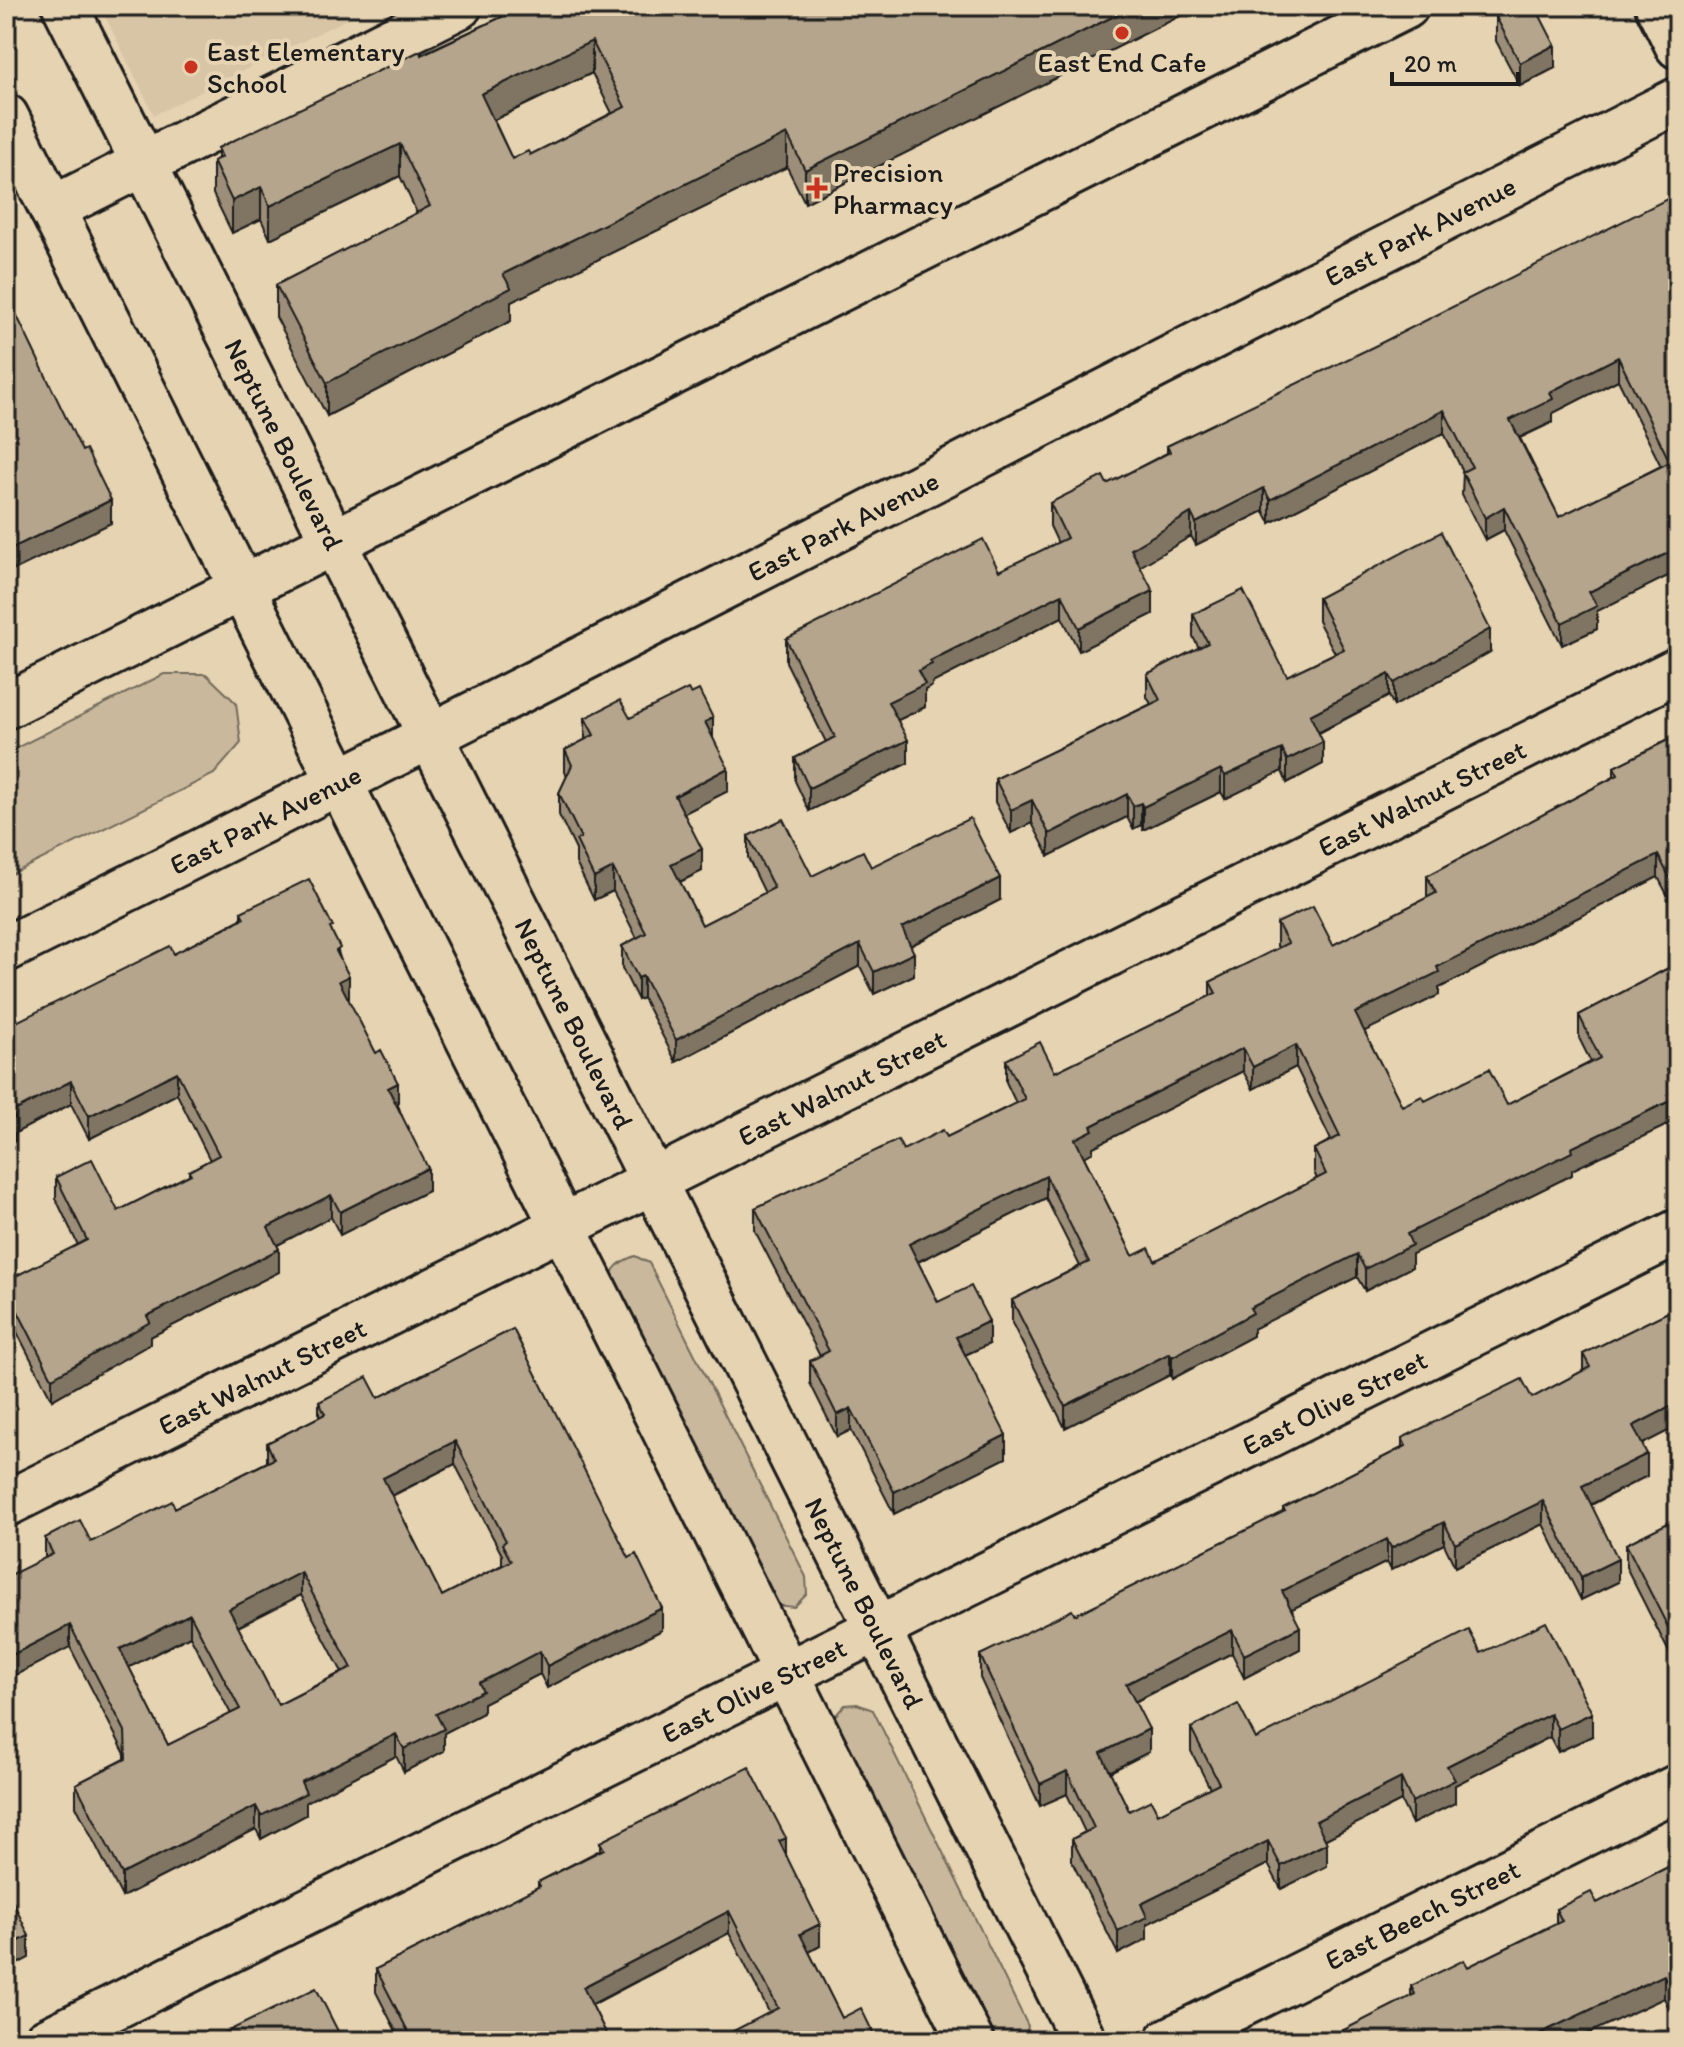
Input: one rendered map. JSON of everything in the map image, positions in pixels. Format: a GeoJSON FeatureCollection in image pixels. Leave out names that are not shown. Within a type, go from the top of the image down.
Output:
{"type":"FeatureCollection","features":[{"type":"Feature","properties":{"kind":"main road","name":"Neptune Boulevard"},"geometry":{"type":"LineString","coordinates":[[65,6],[1084,2041]]}},
{"type":"Feature","properties":{"kind":"main road"},"geometry":{"type":"LineString","coordinates":[[52,209],[144,163],[389,21],[459,6]]}},
{"type":"Feature","properties":{"kind":"main road"},"geometry":{"type":"LineString","coordinates":[[6,706],[1406,6]]}},
{"type":"Feature","properties":{"kind":"main road"},"geometry":{"type":"LineString","coordinates":[[1658,6],[1678,46]]}},
{"type":"Feature","properties":{"kind":"main road","name":"East Park Avenue"},"geometry":{"type":"LineString","coordinates":[[6,949],[340,783],[1084,400],[1678,100]]}},
{"type":"Feature","properties":{"kind":"main road"},"geometry":{"type":"LineString","coordinates":[[7,123],[971,2041]]}},
{"type":"Feature","properties":{"kind":"main road","name":"East Walnut Street"},"geometry":{"type":"LineString","coordinates":[[6,1504],[1678,670]]}},
{"type":"Feature","properties":{"kind":"main road","name":"East Olive Street"},"geometry":{"type":"LineString","coordinates":[[46,2041],[1678,1232]]}},
{"type":"Feature","properties":{"kind":"main road","name":"East Beech Street"},"geometry":{"type":"LineString","coordinates":[[1168,2041],[1678,1787]]}},
{"type":"Feature","properties":{"kind":"shaded area","name":"East Elementary School"},"geometry":{"type":"Polygon","coordinates":[[[100,6],[343,6],[349,18],[154,115],[100,6]]]}},
{"type":"Feature","properties":{"kind":"shaded area"},"geometry":{"type":"Polygon","coordinates":[[[164,674],[206,674],[236,703],[241,743],[214,774],[6,877],[6,753],[164,674]]]}},
{"type":"Feature","properties":{"kind":"shaded area"},"geometry":{"type":"Polygon","coordinates":[[[635,1256],[649,1263],[806,1577],[807,1594],[794,1607],[766,1604],[607,1286],[616,1267],[635,1256]]]}},
{"type":"Feature","properties":{"kind":"shaded area"},"geometry":{"type":"Polygon","coordinates":[[[857,1704],[873,1710],[1028,2026],[1024,2041],[985,2041],[832,1733],[834,1717],[845,1705],[857,1704]]]}},
{"type":"Feature","properties":{"kind":"building"},"geometry":{"type":"Polygon","coordinates":[[[525,6],[1134,6],[805,170],[787,134],[503,274],[511,288],[327,383],[276,285],[430,206],[400,144],[270,206],[261,187],[232,201],[213,161],[222,157],[218,148],[420,51],[421,55],[525,6]],[[592,41],[481,94],[512,159],[528,151],[530,155],[625,107],[592,41]]]}},
{"type":"Feature","properties":{"kind":"building"},"geometry":{"type":"Polygon","coordinates":[[[1518,6],[1535,6],[1555,45],[1520,63],[1496,17],[1518,6]]]}},
{"type":"Feature","properties":{"kind":"building"},"geometry":{"type":"Polygon","coordinates":[[[1673,196],[1678,206],[1678,548],[1589,592],[1597,606],[1562,623],[1504,507],[1485,518],[1462,472],[1472,467],[1444,410],[1270,500],[1264,488],[1196,523],[1191,513],[1131,549],[1153,591],[1079,628],[1062,594],[930,661],[932,664],[918,671],[925,684],[888,702],[908,740],[809,788],[795,758],[835,737],[786,639],[983,539],[999,571],[1067,538],[1050,503],[1103,476],[1107,484],[1170,452],[1167,446],[1379,344],[1673,196]],[[1618,357],[1550,392],[1553,399],[1510,420],[1559,517],[1670,462],[1618,357]]]}},
{"type":"Feature","properties":{"kind":"building"},"geometry":{"type":"Polygon","coordinates":[[[6,293],[82,451],[86,449],[111,500],[6,551],[6,293]]]}},
{"type":"Feature","properties":{"kind":"building"},"geometry":{"type":"Polygon","coordinates":[[[1441,532],[1490,629],[1394,683],[1389,674],[1310,715],[1323,742],[1287,760],[1282,749],[1225,776],[1221,769],[1143,807],[1141,803],[1133,806],[1127,794],[1049,834],[1032,800],[1011,810],[995,779],[1160,700],[1147,674],[1208,643],[1193,614],[1243,590],[1287,676],[1344,649],[1318,598],[1441,532]]]}},
{"type":"Feature","properties":{"kind":"building"},"geometry":{"type":"Polygon","coordinates":[[[688,689],[691,694],[699,690],[713,718],[705,722],[728,768],[675,796],[702,849],[671,864],[702,925],[774,888],[748,836],[783,819],[812,876],[863,851],[871,867],[970,818],[1000,878],[902,928],[914,953],[874,972],[860,944],[676,1040],[643,976],[638,978],[622,946],[646,933],[613,868],[594,878],[576,840],[581,838],[559,793],[572,765],[565,750],[594,735],[585,718],[620,700],[630,718],[688,689]]]}},
{"type":"Feature","properties":{"kind":"building"},"geometry":{"type":"Polygon","coordinates":[[[1678,735],[1678,876],[1671,880],[1658,855],[1437,967],[1439,972],[1355,1013],[1402,1106],[1422,1096],[1425,1101],[1489,1069],[1507,1105],[1600,1058],[1579,1015],[1678,963],[1678,1064],[1667,1070],[1678,1097],[1571,1148],[1572,1152],[1407,1234],[1412,1245],[1365,1269],[1357,1254],[1250,1308],[1253,1313],[1172,1357],[1170,1353],[1065,1406],[1012,1300],[1089,1262],[1046,1176],[909,1244],[938,1302],[971,1286],[989,1321],[956,1337],[1006,1435],[894,1492],[851,1408],[837,1415],[810,1361],[829,1351],[755,1208],[898,1140],[903,1150],[943,1130],[947,1137],[1025,1099],[1006,1060],[1040,1042],[1055,1072],[1216,993],[1210,982],[1288,943],[1277,923],[1313,906],[1333,945],[1436,893],[1427,876],[1618,775],[1614,767],[1678,735]],[[1296,1045],[1253,1067],[1243,1048],[1091,1126],[1093,1130],[1075,1139],[1133,1256],[1149,1248],[1155,1261],[1326,1174],[1314,1149],[1340,1136],[1296,1045]]]}},
{"type":"Feature","properties":{"kind":"building"},"geometry":{"type":"Polygon","coordinates":[[[309,879],[333,927],[330,928],[340,948],[336,951],[349,976],[339,981],[376,1053],[381,1050],[398,1083],[388,1088],[428,1168],[340,1212],[331,1195],[268,1227],[279,1249],[147,1316],[150,1322],[52,1378],[6,1288],[6,1281],[87,1240],[56,1177],[92,1159],[118,1211],[191,1174],[189,1171],[219,1155],[177,1072],[89,1116],[71,1081],[12,1112],[15,1118],[6,1123],[6,1027],[170,946],[174,954],[244,918],[241,912],[309,879]]]}},
{"type":"Feature","properties":{"kind":"building"},"geometry":{"type":"Polygon","coordinates":[[[1678,1307],[1678,1403],[1633,1426],[1647,1454],[1582,1486],[1618,1559],[1581,1577],[1543,1501],[1455,1544],[1444,1522],[1391,1548],[1387,1539],[1282,1591],[1300,1627],[1244,1655],[1232,1630],[1126,1684],[1149,1729],[1101,1753],[1129,1811],[1151,1800],[1158,1814],[1219,1783],[1191,1728],[1238,1704],[1256,1739],[1469,1630],[1481,1653],[1546,1622],[1592,1713],[1558,1729],[1550,1714],[1447,1766],[1455,1780],[1412,1802],[1401,1778],[1316,1821],[1327,1843],[1281,1866],[1268,1841],[1141,1904],[1147,1917],[1118,1931],[1072,1839],[1094,1828],[1067,1771],[1040,1784],[980,1655],[1072,1610],[1075,1615],[1285,1511],[1283,1508],[1406,1446],[1402,1438],[1522,1379],[1532,1398],[1590,1367],[1583,1354],[1678,1307]]]}},
{"type":"Feature","properties":{"kind":"building"},"geometry":{"type":"Polygon","coordinates":[[[513,1329],[629,1558],[636,1554],[662,1608],[547,1666],[540,1651],[479,1683],[483,1691],[436,1714],[444,1729],[404,1749],[396,1734],[301,1782],[306,1793],[261,1816],[256,1806],[122,1874],[76,1784],[126,1759],[125,1731],[70,1625],[6,1658],[6,1577],[53,1554],[45,1538],[80,1520],[91,1542],[172,1501],[175,1508],[274,1459],[267,1443],[325,1414],[319,1402],[367,1377],[378,1398],[513,1329]],[[455,1441],[383,1478],[442,1596],[511,1561],[502,1544],[506,1541],[455,1441]],[[301,1572],[229,1609],[278,1705],[352,1668],[301,1572]],[[190,1614],[120,1649],[168,1745],[240,1709],[190,1614]]]}},
{"type":"Feature","properties":{"kind":"building"},"geometry":{"type":"Polygon","coordinates":[[[1678,1518],[1678,1647],[1626,1544],[1678,1518]]]}},
{"type":"Feature","properties":{"kind":"building"},"geometry":{"type":"Polygon","coordinates":[[[6,1683],[16,1702],[6,1707],[6,1683]]]}},
{"type":"Feature","properties":{"kind":"building"},"geometry":{"type":"Polygon","coordinates":[[[749,1767],[786,1838],[779,1841],[820,1924],[800,1934],[842,2018],[861,2008],[877,2041],[714,2041],[778,2008],[729,1911],[583,1987],[610,2041],[462,2041],[457,2032],[439,2041],[413,2041],[376,1969],[540,1886],[538,1882],[604,1849],[600,1842],[749,1767]]]}},
{"type":"Feature","properties":{"kind":"building"},"geometry":{"type":"Polygon","coordinates":[[[1678,1862],[1678,1995],[1675,1997],[1664,1975],[1524,2041],[1322,2041],[1415,1994],[1411,1986],[1464,1960],[1468,1967],[1562,1921],[1556,1909],[1591,1892],[1597,1903],[1678,1862]]]}},
{"type":"Feature","properties":{"kind":"building"},"geometry":{"type":"Polygon","coordinates":[[[6,1887],[29,1936],[6,1947],[6,1887]]]}},
{"type":"Feature","properties":{"kind":"building"},"geometry":{"type":"Polygon","coordinates":[[[316,1988],[343,2041],[208,2041],[316,1988]]]}},
{"type":"Feature","properties":{"kind":"place","name":"East End Cafe"},"geometry":{"type":"Point","coordinates":[1122,33]}},
{"type":"Feature","properties":{"kind":"place","name":"East Elementary School"},"geometry":{"type":"Point","coordinates":[191,67]}},
{"type":"Feature","properties":{"kind":"place","name":"Precision Pharmacy"},"geometry":{"type":"Point","coordinates":[817,188]}}]}
